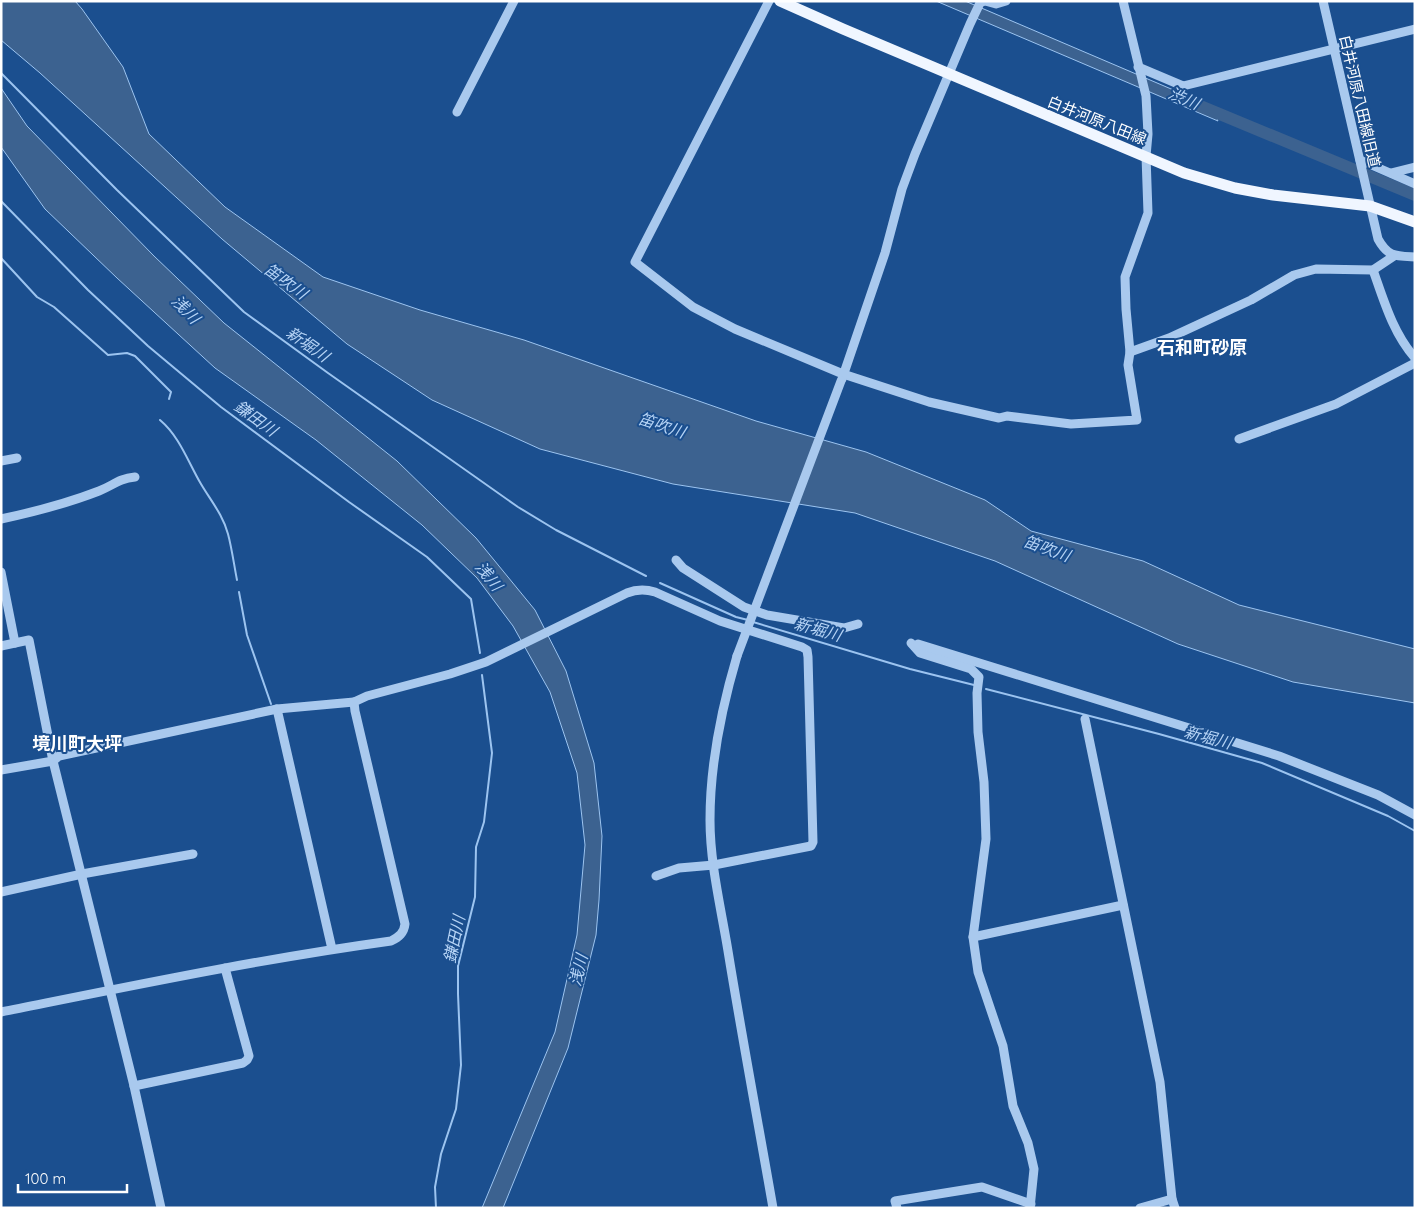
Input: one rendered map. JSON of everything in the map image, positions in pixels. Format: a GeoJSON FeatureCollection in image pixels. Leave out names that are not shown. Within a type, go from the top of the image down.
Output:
{"type":"FeatureCollection","features":[{"type":"Feature","properties":{"kind":"main road","name":"白井河原八田線"},"geometry":{"type":"LineString","coordinates":[[780,1],[1184,173],[1235,188],[1273,195],[1370,206],[1415,222]]}},
{"type":"Feature","properties":{"kind":"street"},"geometry":{"type":"LineString","coordinates":[[457,112],[514,1]]}},
{"type":"Feature","properties":{"kind":"street"},"geometry":{"type":"LineString","coordinates":[[769,1],[636,262],[701,312],[842,378],[930,402],[999,418],[1007,416],[1063,423],[1089,424],[1113,420],[1137,420],[1128,364],[1130,352],[1125,276],[1148,213],[1146,156],[1148,134],[1146,96],[1123,1]]}},
{"type":"Feature","properties":{"kind":"street"},"geometry":{"type":"LineString","coordinates":[[773,1208],[714,865],[710,795],[720,716],[737,656],[842,378],[884,253],[902,189],[915,154],[970,24],[983,2],[996,4],[1006,1]]}},
{"type":"Feature","properties":{"kind":"street","name":"白井河原八田線旧道"},"geometry":{"type":"LineString","coordinates":[[1323,1],[1378,239],[1385,251],[1394,256]]}},
{"type":"Feature","properties":{"kind":"street"},"geometry":{"type":"LineString","coordinates":[[1140,70],[1183,86],[1415,29]]}},
{"type":"Feature","properties":{"kind":"street"},"geometry":{"type":"LineString","coordinates":[[1361,162],[1415,184]]}},
{"type":"Feature","properties":{"kind":"street"},"geometry":{"type":"LineString","coordinates":[[1390,173],[1415,167]]}},
{"type":"Feature","properties":{"kind":"street"},"geometry":{"type":"LineString","coordinates":[[1130,352],[1169,338],[1256,297],[1294,275],[1316,270],[1372,270],[1394,256],[1415,257]]}},
{"type":"Feature","properties":{"kind":"street"},"geometry":{"type":"LineString","coordinates":[[1372,270],[1399,336],[1415,358]]}},
{"type":"Feature","properties":{"kind":"street"},"geometry":{"type":"LineString","coordinates":[[1239,439],[1336,404],[1415,363]]}},
{"type":"Feature","properties":{"kind":"street"},"geometry":{"type":"LineString","coordinates":[[1,461],[17,458]]}},
{"type":"Feature","properties":{"kind":"street"},"geometry":{"type":"LineString","coordinates":[[1,519],[64,503],[100,490],[123,478],[135,477]]}},
{"type":"Feature","properties":{"kind":"street"},"geometry":{"type":"LineString","coordinates":[[676,560],[683,568],[744,607],[767,615],[844,628],[858,624]]}},
{"type":"Feature","properties":{"kind":"street"},"geometry":{"type":"LineString","coordinates":[[1,572],[15,642]]}},
{"type":"Feature","properties":{"kind":"street"},"geometry":{"type":"LineString","coordinates":[[1,770],[53,761],[59,756],[276,709],[354,702],[367,696],[471,667],[521,646],[626,593],[646,589],[720,621],[807,650],[813,842],[811,846],[805,849],[714,865],[679,868],[656,876]]}},
{"type":"Feature","properties":{"kind":"street"},"geometry":{"type":"LineString","coordinates":[[1,646],[29,640],[53,761],[134,1086],[161,1208]]}},
{"type":"Feature","properties":{"kind":"street"},"geometry":{"type":"LineString","coordinates":[[896,1208],[895,1201],[982,1187],[1030,1206],[1034,1169],[1028,1143],[1013,1106],[1003,1046],[978,972],[973,937],[986,839],[984,782],[978,732],[977,693],[979,677],[971,669],[920,653],[914,644],[1279,756],[1378,794],[1415,815]]}},
{"type":"Feature","properties":{"kind":"street"},"geometry":{"type":"LineString","coordinates":[[1,1012],[225,968],[332,949],[391,941],[401,934],[405,924],[354,702]]}},
{"type":"Feature","properties":{"kind":"street"},"geometry":{"type":"LineString","coordinates":[[276,709],[332,949]]}},
{"type":"Feature","properties":{"kind":"street"},"geometry":{"type":"LineString","coordinates":[[1085,719],[1160,1082],[1173,1203],[1140,1208]]}},
{"type":"Feature","properties":{"kind":"street"},"geometry":{"type":"LineString","coordinates":[[1,892],[82,874],[193,854]]}},
{"type":"Feature","properties":{"kind":"street"},"geometry":{"type":"LineString","coordinates":[[973,937],[1123,905]]}},
{"type":"Feature","properties":{"kind":"street"},"geometry":{"type":"LineString","coordinates":[[134,1086],[243,1063],[247,1060],[249,1056],[225,968]]}},
{"type":"Feature","properties":{"kind":"water","name":"笛吹川"},"geometry":{"type":"Polygon","coordinates":[[[1,1],[75,1],[123,67],[149,134],[225,207],[323,277],[420,310],[524,340],[756,421],[866,452],[985,500],[1031,531],[1143,561],[1239,605],[1415,649],[1415,703],[1293,682],[1178,644],[995,561],[855,513],[673,484],[540,449],[432,400],[347,344],[222,239],[40,73],[1,40],[1,1]]]}},
{"type":"Feature","properties":{"kind":"water"},"geometry":{"type":"Polygon","coordinates":[[[936,1],[965,1],[1211,106],[1218,121],[936,1]]]}},
{"type":"Feature","properties":{"kind":"water","name":"浅川"},"geometry":{"type":"Polygon","coordinates":[[[1,88],[27,126],[154,256],[224,323],[397,461],[476,538],[535,610],[566,671],[594,763],[602,836],[596,935],[568,1048],[503,1208],[482,1208],[555,1032],[577,935],[585,845],[577,773],[550,692],[513,626],[477,578],[422,525],[316,440],[215,368],[45,209],[1,147],[1,88]]]}},
{"type":"Feature","properties":{"kind":"waterway","name":"新堀川"},"geometry":{"type":"LineString","coordinates":[[1,73],[117,190],[244,312],[518,507],[556,530],[646,576]]}},
{"type":"Feature","properties":{"kind":"waterway","name":"渋川"},"geometry":{"type":"LineString","coordinates":[[1198,105],[1415,195]]}},
{"type":"Feature","properties":{"kind":"waterway","name":"鎌田川"},"geometry":{"type":"LineString","coordinates":[[1,201],[88,290],[148,346],[221,407],[427,557],[471,599],[480,653]]}},
{"type":"Feature","properties":{"kind":"waterway"},"geometry":{"type":"LineString","coordinates":[[1,258],[37,297],[54,307],[108,355],[127,353],[135,356],[171,392],[169,399]]}},
{"type":"Feature","properties":{"kind":"waterway"},"geometry":{"type":"LineString","coordinates":[[160,420],[178,442],[226,527],[237,580]]}},
{"type":"Feature","properties":{"kind":"waterway","name":"新堀川"},"geometry":{"type":"LineString","coordinates":[[660,583],[736,617],[748,620]]}},
{"type":"Feature","properties":{"kind":"waterway"},"geometry":{"type":"LineString","coordinates":[[239,592],[247,635],[271,704]]}},
{"type":"Feature","properties":{"kind":"waterway","name":"新堀川"},"geometry":{"type":"LineString","coordinates":[[753,622],[910,669],[974,685]]}},
{"type":"Feature","properties":{"kind":"waterway","name":"鎌田川"},"geometry":{"type":"LineString","coordinates":[[436,1208],[435,1187],[441,1154],[456,1109],[461,1065],[458,966],[475,897],[476,847],[484,822],[492,753],[482,675]]}},
{"type":"Feature","properties":{"kind":"waterway","name":"新堀川"},"geometry":{"type":"LineString","coordinates":[[986,689],[1262,763],[1388,816],[1415,831]]}},
{"type":"Feature","properties":{"kind":"district","name":"石和町砂原"},"geometry":{"type":"Point","coordinates":[1202,347]}},
{"type":"Feature","properties":{"kind":"district","name":"境川町大坪"},"geometry":{"type":"Point","coordinates":[77,743]}}]}
